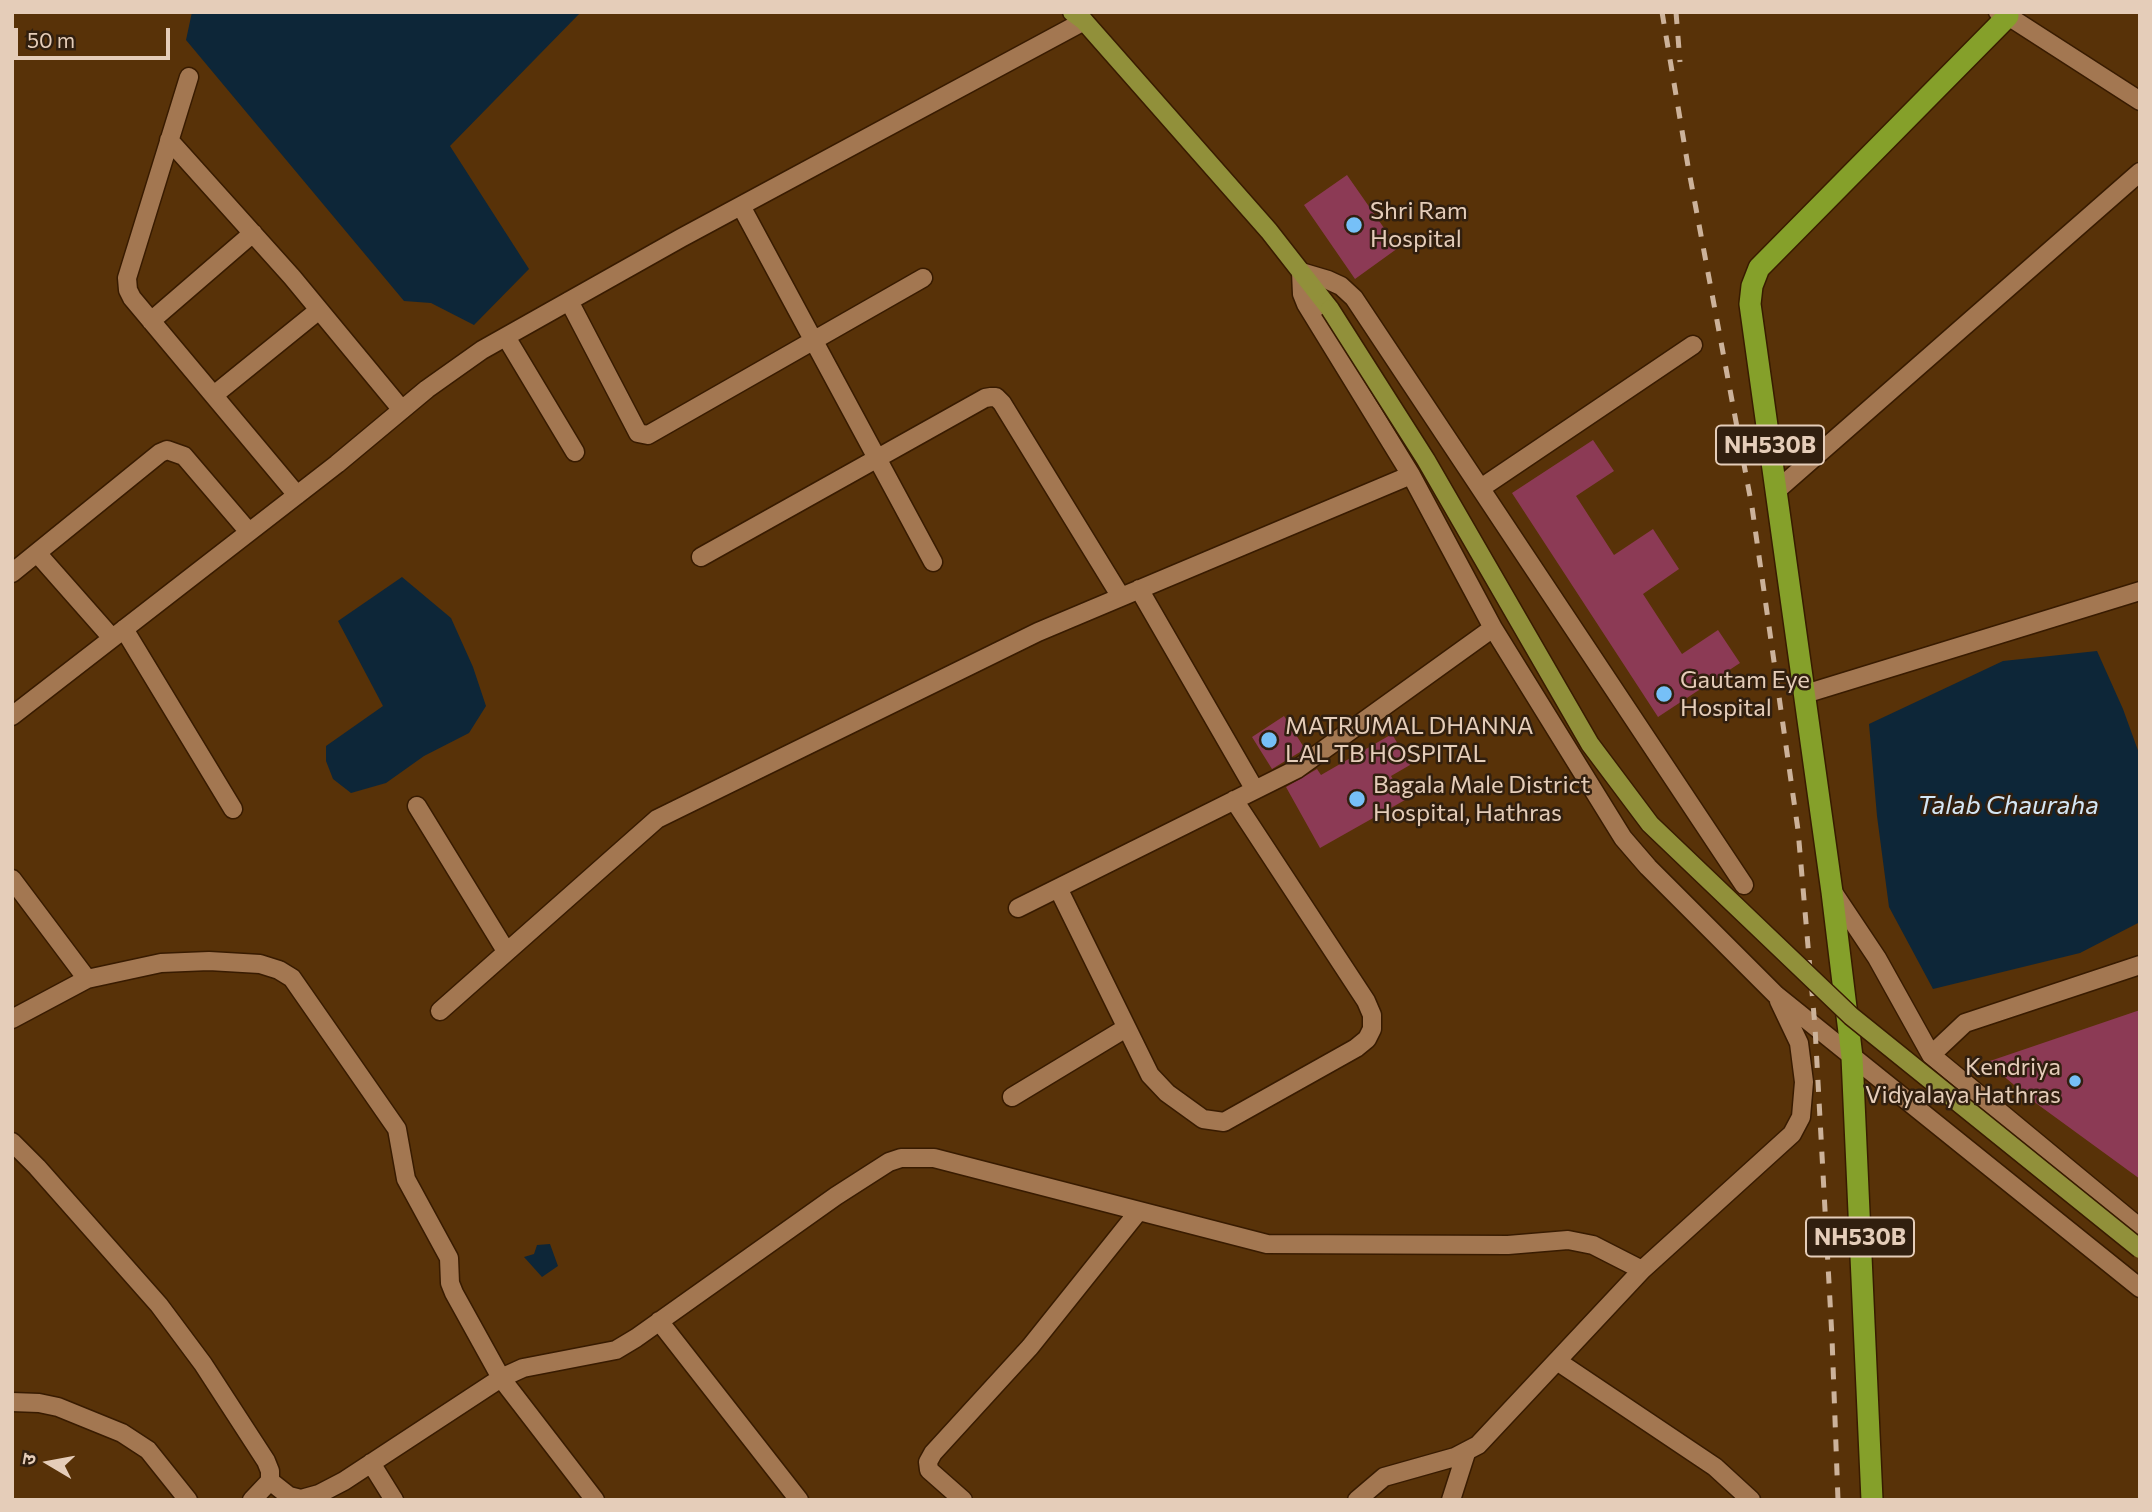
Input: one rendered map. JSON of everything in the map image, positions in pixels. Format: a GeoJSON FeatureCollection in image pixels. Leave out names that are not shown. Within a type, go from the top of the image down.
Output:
{"type":"FeatureCollection","features":[{"type":"Feature","properties":{"kind":"highway","name":"NH530B"},"geometry":{"type":"LineString","coordinates":[[1872,1500],[1852,1057],[1832,892],[1750,304],[1752,285],[1759,268],[2006,13]]}},
{"type":"Feature","properties":{"kind":"main road"},"geometry":{"type":"LineString","coordinates":[[1078,16],[1269,231],[1330,309],[1450,500],[1590,744],[1650,824],[1851,1016],[2140,1249]]}},
{"type":"Feature","properties":{"kind":"street"},"geometry":{"type":"LineString","coordinates":[[2006,13],[2140,101]]}},
{"type":"Feature","properties":{"kind":"street"},"geometry":{"type":"LineString","coordinates":[[12,716],[471,358],[1078,16]]}},
{"type":"Feature","properties":{"kind":"street"},"geometry":{"type":"LineString","coordinates":[[189,77],[127,278],[132,298],[297,495]]}},
{"type":"Feature","properties":{"kind":"street"},"geometry":{"type":"LineString","coordinates":[[169,140],[320,310],[401,410]]}},
{"type":"Feature","properties":{"kind":"street"},"geometry":{"type":"LineString","coordinates":[[1776,491],[2140,172]]}},
{"type":"Feature","properties":{"kind":"street"},"geometry":{"type":"LineString","coordinates":[[741,206],[933,562]]}},
{"type":"Feature","properties":{"kind":"street"},"geometry":{"type":"LineString","coordinates":[[151,321],[253,233]]}},
{"type":"Feature","properties":{"kind":"street"},"geometry":{"type":"LineString","coordinates":[[1744,884],[1354,298],[1341,286],[1301,272],[1306,303],[1411,475],[1493,628],[1623,838],[1648,867],[1776,995],[2140,1289]]}},
{"type":"Feature","properties":{"kind":"street"},"geometry":{"type":"LineString","coordinates":[[569,301],[638,433],[642,435],[655,433],[923,278]]}},
{"type":"Feature","properties":{"kind":"street"},"geometry":{"type":"LineString","coordinates":[[214,396],[320,310]]}},
{"type":"Feature","properties":{"kind":"street"},"geometry":{"type":"LineString","coordinates":[[506,337],[575,452]]}},
{"type":"Feature","properties":{"kind":"street"},"geometry":{"type":"LineString","coordinates":[[1481,488],[1693,345]]}},
{"type":"Feature","properties":{"kind":"street"},"geometry":{"type":"LineString","coordinates":[[701,557],[985,398],[996,397],[1002,402],[1121,597]]}},
{"type":"Feature","properties":{"kind":"street"},"geometry":{"type":"LineString","coordinates":[[12,573],[167,450],[184,456],[249,532]]}},
{"type":"Feature","properties":{"kind":"street"},"geometry":{"type":"LineString","coordinates":[[440,1011],[657,820],[1038,632],[1411,475]]}},
{"type":"Feature","properties":{"kind":"street"},"geometry":{"type":"LineString","coordinates":[[37,553],[118,633],[233,809]]}},
{"type":"Feature","properties":{"kind":"street"},"geometry":{"type":"LineString","coordinates":[[1139,589],[1255,790]]}},
{"type":"Feature","properties":{"kind":"street"},"geometry":{"type":"LineString","coordinates":[[1805,694],[2140,591]]}},
{"type":"Feature","properties":{"kind":"street"},"geometry":{"type":"LineString","coordinates":[[1018,908],[1297,769],[1493,628]]}},
{"type":"Feature","properties":{"kind":"street"},"geometry":{"type":"LineString","coordinates":[[1058,888],[1150,1075],[1203,1119],[1224,1122],[1356,1048],[1367,1039],[1372,1029],[1372,1015],[1366,1000],[1234,800]]}},
{"type":"Feature","properties":{"kind":"street"},"geometry":{"type":"LineString","coordinates":[[417,806],[506,951]]}},
{"type":"Feature","properties":{"kind":"street"},"geometry":{"type":"LineString","coordinates":[[12,879],[87,979]]}},
{"type":"Feature","properties":{"kind":"street"},"geometry":{"type":"LineString","coordinates":[[1832,892],[1877,958],[1931,1055],[2140,1228]]}},
{"type":"Feature","properties":{"kind":"street"},"geometry":{"type":"LineString","coordinates":[[12,1019],[87,979],[161,963],[209,961],[260,964],[279,970],[292,978],[397,1129],[406,1179],[449,1258],[450,1283],[454,1293],[500,1378],[587,1497]]}},
{"type":"Feature","properties":{"kind":"street"},"geometry":{"type":"LineString","coordinates":[[1931,1055],[1965,1023],[2140,965]]}},
{"type":"Feature","properties":{"kind":"street"},"geometry":{"type":"LineString","coordinates":[[1357,1500],[1384,1477],[1466,1453],[1478,1445],[1642,1270],[1792,1134],[1801,1116],[1804,1082],[1799,1043],[1776,995]]}},
{"type":"Feature","properties":{"kind":"street"},"geometry":{"type":"LineString","coordinates":[[1012,1097],[1126,1028]]}},
{"type":"Feature","properties":{"kind":"street"},"geometry":{"type":"LineString","coordinates":[[12,1142],[159,1305],[202,1364],[270,1471],[270,1481],[252,1500]]}},
{"type":"Feature","properties":{"kind":"street"},"geometry":{"type":"LineString","coordinates":[[270,1481],[282,1492],[301,1499],[319,1494],[500,1378],[523,1368],[616,1350],[836,1196],[888,1163],[901,1158],[934,1158],[1267,1244],[1508,1245],[1568,1240],[1593,1245],[1642,1270]]}},
{"type":"Feature","properties":{"kind":"street"},"geometry":{"type":"LineString","coordinates":[[963,1500],[929,1470],[928,1462],[1030,1347],[1138,1212]]}},
{"type":"Feature","properties":{"kind":"street"},"geometry":{"type":"LineString","coordinates":[[659,1321],[799,1500]]}},
{"type":"Feature","properties":{"kind":"street"},"geometry":{"type":"LineString","coordinates":[[1557,1361],[1715,1467],[1751,1500]]}},
{"type":"Feature","properties":{"kind":"street"},"geometry":{"type":"LineString","coordinates":[[12,1402],[58,1407],[122,1433],[148,1450],[188,1500]]}},
{"type":"Feature","properties":{"kind":"street"},"geometry":{"type":"LineString","coordinates":[[1451,1500],[1466,1453]]}},
{"type":"Feature","properties":{"kind":"street"},"geometry":{"type":"LineString","coordinates":[[371,1463],[394,1500]]}},
{"type":"Feature","properties":{"kind":"water"},"geometry":{"type":"Polygon","coordinates":[[[192,12],[581,12],[450,146],[529,269],[474,325],[431,303],[404,301],[186,40],[192,12]]]}},
{"type":"Feature","properties":{"kind":"water"},"geometry":{"type":"Polygon","coordinates":[[[402,577],[451,618],[473,667],[486,706],[469,733],[424,756],[386,783],[351,793],[333,779],[326,761],[326,746],[383,706],[338,621],[402,577]]]}},
{"type":"Feature","properties":{"kind":"water","name":"Talab Chauraha"},"geometry":{"type":"Polygon","coordinates":[[[2097,651],[2140,756],[2140,922],[2080,953],[1933,989],[1889,907],[1869,724],[2003,661],[2097,651]]]}},
{"type":"Feature","properties":{"kind":"water"},"geometry":{"type":"Polygon","coordinates":[[[550,1244],[558,1266],[542,1277],[524,1257],[534,1254],[537,1245],[550,1244]]]}},
{"type":"Feature","properties":{"kind":"building"},"geometry":{"type":"Polygon","coordinates":[[[1347,175],[1398,248],[1355,279],[1304,205],[1347,175]]]}},
{"type":"Feature","properties":{"kind":"building"},"geometry":{"type":"Polygon","coordinates":[[[1593,440],[1614,471],[1576,496],[1614,555],[1653,529],[1679,569],[1643,594],[1682,654],[1718,630],[1740,663],[1658,717],[1512,493],[1593,440]]]}},
{"type":"Feature","properties":{"kind":"building"},"geometry":{"type":"Polygon","coordinates":[[[1284,716],[1305,749],[1272,769],[1252,737],[1284,716]]]}},
{"type":"Feature","properties":{"kind":"building"},"geometry":{"type":"Polygon","coordinates":[[[1392,734],[1410,765],[1391,776],[1405,800],[1320,848],[1286,787],[1317,769],[1321,775],[1392,734]]]}},
{"type":"Feature","properties":{"kind":"building","name":"Kendriya Vidyalaya Hathras"},"geometry":{"type":"Polygon","coordinates":[[[2140,1010],[2140,1179],[2033,1101],[1987,1062],[2140,1010]]]}},
{"type":"Feature","properties":{"kind":"railway"},"geometry":{"type":"LineString","coordinates":[[1662,12],[1752,507],[1798,830],[1815,1027],[1838,1500]]}},
{"type":"Feature","properties":{"kind":"railway"},"geometry":{"type":"LineString","coordinates":[[1676,12],[1680,62]]}},
{"type":"Feature","properties":{"kind":"place","name":"Shri Ram Hospital"},"geometry":{"type":"Point","coordinates":[1354,225]}},
{"type":"Feature","properties":{"kind":"place","name":"Gautam Eye Hospital"},"geometry":{"type":"Point","coordinates":[1664,694]}},
{"type":"Feature","properties":{"kind":"place","name":"MATRUMAL DHANNA LAL TB HOSPITAL"},"geometry":{"type":"Point","coordinates":[1269,740]}},
{"type":"Feature","properties":{"kind":"place","name":"Bagala Male District Hospital, Hathras"},"geometry":{"type":"Point","coordinates":[1357,799]}},
{"type":"Feature","properties":{"kind":"place","name":"Kendriya Vidyalaya Hathras"},"geometry":{"type":"Point","coordinates":[2075,1081]}}]}
